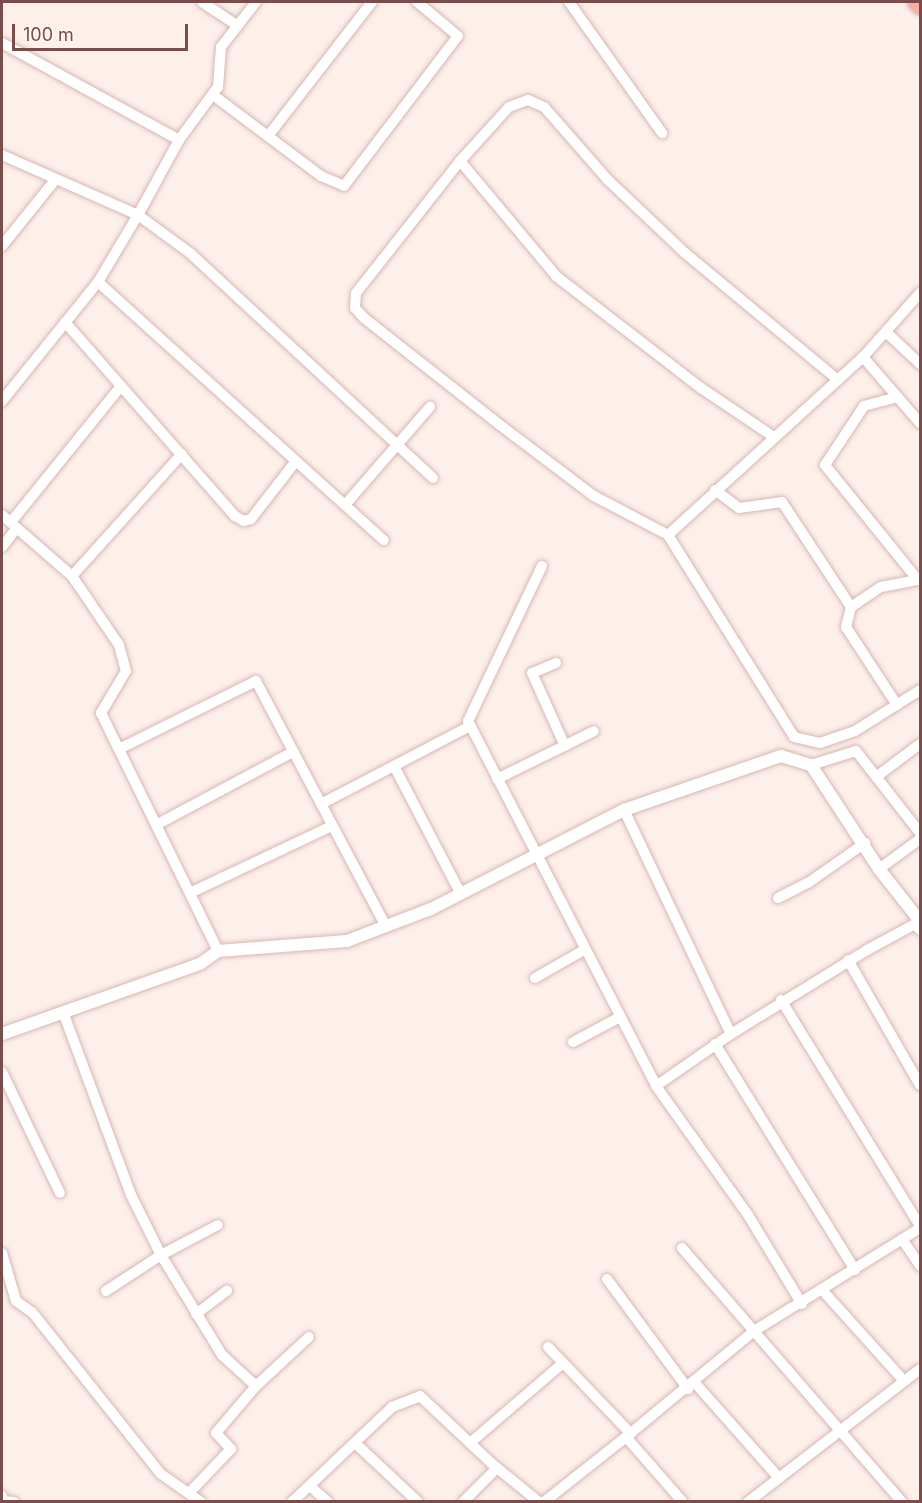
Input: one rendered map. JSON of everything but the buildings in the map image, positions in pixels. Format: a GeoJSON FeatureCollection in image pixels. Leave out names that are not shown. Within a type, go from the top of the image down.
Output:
{"type":"FeatureCollection","features":[{"type":"Feature","properties":{"kind":"highway"},"geometry":{"type":"LineString","coordinates":[[916,2],[921,6]]}},
{"type":"Feature","properties":{"kind":"street"},"geometry":{"type":"LineString","coordinates":[[202,2],[238,26]]}},
{"type":"Feature","properties":{"kind":"street"},"geometry":{"type":"LineString","coordinates":[[2,401],[98,282],[179,140],[218,87],[221,47],[256,2]]}},
{"type":"Feature","properties":{"kind":"street"},"geometry":{"type":"LineString","coordinates":[[268,136],[372,2]]}},
{"type":"Feature","properties":{"kind":"street"},"geometry":{"type":"LineString","coordinates":[[213,95],[321,176],[344,186],[458,36],[417,2]]}},
{"type":"Feature","properties":{"kind":"street"},"geometry":{"type":"LineString","coordinates":[[569,2],[662,133]]}},
{"type":"Feature","properties":{"kind":"street"},"geometry":{"type":"LineString","coordinates":[[2,43],[179,140]]}},
{"type":"Feature","properties":{"kind":"street"},"geometry":{"type":"LineString","coordinates":[[837,380],[685,253],[608,180],[544,107],[528,100],[509,107],[460,161],[356,293],[355,308],[594,496],[668,535],[794,737],[820,743],[855,731],[921,690]]}},
{"type":"Feature","properties":{"kind":"street"},"geometry":{"type":"LineString","coordinates":[[2,155],[138,215],[190,253],[398,443],[433,478]]}},
{"type":"Feature","properties":{"kind":"street"},"geometry":{"type":"LineString","coordinates":[[460,161],[556,276],[701,388],[774,437]]}},
{"type":"Feature","properties":{"kind":"street"},"geometry":{"type":"LineString","coordinates":[[2,246],[55,180]]}},
{"type":"Feature","properties":{"kind":"street"},"geometry":{"type":"LineString","coordinates":[[98,282],[384,540]]}},
{"type":"Feature","properties":{"kind":"street"},"geometry":{"type":"LineString","coordinates":[[668,535],[863,357],[921,293]]}},
{"type":"Feature","properties":{"kind":"street"},"geometry":{"type":"LineString","coordinates":[[65,322],[235,516],[244,521],[251,519],[296,461]]}},
{"type":"Feature","properties":{"kind":"street"},"geometry":{"type":"LineString","coordinates":[[886,332],[921,364]]}},
{"type":"Feature","properties":{"kind":"street"},"geometry":{"type":"LineString","coordinates":[[863,357],[921,423]]}},
{"type":"Feature","properties":{"kind":"street"},"geometry":{"type":"LineString","coordinates":[[2,547],[10,522],[122,386]]}},
{"type":"Feature","properties":{"kind":"street"},"geometry":{"type":"LineString","coordinates":[[898,397],[864,406],[825,465],[919,582]]}},
{"type":"Feature","properties":{"kind":"street"},"geometry":{"type":"LineString","coordinates":[[345,505],[430,407]]}},
{"type":"Feature","properties":{"kind":"street"},"geometry":{"type":"LineString","coordinates":[[72,576],[182,454]]}},
{"type":"Feature","properties":{"kind":"street"},"geometry":{"type":"LineString","coordinates":[[715,490],[739,508],[782,502],[851,607]]}},
{"type":"Feature","properties":{"kind":"street"},"geometry":{"type":"LineString","coordinates":[[10,522],[72,576],[119,645],[126,670],[101,713],[218,951]]}},
{"type":"Feature","properties":{"kind":"street"},"geometry":{"type":"LineString","coordinates":[[542,566],[468,721],[535,856],[656,1086],[742,1206],[802,1304]]}},
{"type":"Feature","properties":{"kind":"street"},"geometry":{"type":"LineString","coordinates":[[897,705],[846,627],[851,607],[881,587],[919,582]]}},
{"type":"Feature","properties":{"kind":"street"},"geometry":{"type":"LineString","coordinates":[[556,663],[531,673],[565,746]]}},
{"type":"Feature","properties":{"kind":"street"},"geometry":{"type":"LineString","coordinates":[[119,749],[256,681],[386,927]]}},
{"type":"Feature","properties":{"kind":"street"},"geometry":{"type":"LineString","coordinates":[[321,804],[470,726]]}},
{"type":"Feature","properties":{"kind":"street"},"geometry":{"type":"LineString","coordinates":[[497,780],[594,731]]}},
{"type":"Feature","properties":{"kind":"street"},"geometry":{"type":"LineString","coordinates":[[876,777],[921,744]]}},
{"type":"Feature","properties":{"kind":"street"},"geometry":{"type":"LineString","coordinates":[[3,1030],[63,1012],[200,964],[218,951],[347,942],[461,894],[624,810],[781,756],[811,765],[856,751],[921,833]]}},
{"type":"Feature","properties":{"kind":"street"},"geometry":{"type":"LineString","coordinates":[[156,825],[293,752]]}},
{"type":"Feature","properties":{"kind":"street"},"geometry":{"type":"LineString","coordinates":[[394,765],[461,894]]}},
{"type":"Feature","properties":{"kind":"street"},"geometry":{"type":"LineString","coordinates":[[811,765],[865,843],[879,869],[916,916],[921,915]]}},
{"type":"Feature","properties":{"kind":"street"},"geometry":{"type":"LineString","coordinates":[[624,810],[731,1034]]}},
{"type":"Feature","properties":{"kind":"street"},"geometry":{"type":"LineString","coordinates":[[190,893],[332,826]]}},
{"type":"Feature","properties":{"kind":"street"},"geometry":{"type":"LineString","coordinates":[[879,869],[921,839]]}},
{"type":"Feature","properties":{"kind":"street"},"geometry":{"type":"LineString","coordinates":[[778,898],[808,883],[865,843]]}},
{"type":"Feature","properties":{"kind":"street"},"geometry":{"type":"LineString","coordinates":[[656,1086],[781,1000],[848,960],[915,924],[921,930]]}},
{"type":"Feature","properties":{"kind":"street"},"geometry":{"type":"LineString","coordinates":[[535,978],[585,950]]}},
{"type":"Feature","properties":{"kind":"street"},"geometry":{"type":"LineString","coordinates":[[848,960],[921,1085]]}},
{"type":"Feature","properties":{"kind":"street"},"geometry":{"type":"LineString","coordinates":[[544,1502],[691,1386],[754,1331],[802,1304],[921,1227],[781,1000]]}},
{"type":"Feature","properties":{"kind":"street"},"geometry":{"type":"LineString","coordinates":[[63,1012],[131,1195],[161,1255],[222,1355],[256,1386]]}},
{"type":"Feature","properties":{"kind":"street"},"geometry":{"type":"LineString","coordinates":[[573,1042],[620,1017]]}},
{"type":"Feature","properties":{"kind":"street"},"geometry":{"type":"LineString","coordinates":[[715,1044],[855,1270]]}},
{"type":"Feature","properties":{"kind":"street"},"geometry":{"type":"LineString","coordinates":[[2,1072],[60,1193]]}},
{"type":"Feature","properties":{"kind":"street"},"geometry":{"type":"LineString","coordinates":[[106,1291],[161,1255],[218,1225]]}},
{"type":"Feature","properties":{"kind":"street"},"geometry":{"type":"LineString","coordinates":[[902,1239],[921,1266]]}},
{"type":"Feature","properties":{"kind":"street"},"geometry":{"type":"LineString","coordinates":[[682,1248],[902,1502]]}},
{"type":"Feature","properties":{"kind":"street"},"geometry":{"type":"LineString","coordinates":[[2,1253],[16,1301],[32,1312],[161,1474],[190,1491],[201,1502]]}},
{"type":"Feature","properties":{"kind":"street"},"geometry":{"type":"LineString","coordinates":[[607,1279],[691,1386],[779,1478]]}},
{"type":"Feature","properties":{"kind":"street"},"geometry":{"type":"LineString","coordinates":[[196,1314],[227,1291]]}},
{"type":"Feature","properties":{"kind":"street"},"geometry":{"type":"LineString","coordinates":[[822,1291],[903,1380]]}},
{"type":"Feature","properties":{"kind":"street"},"geometry":{"type":"LineString","coordinates":[[190,1491],[231,1449],[216,1433],[256,1386],[309,1337]]}},
{"type":"Feature","properties":{"kind":"street"},"geometry":{"type":"LineString","coordinates":[[548,1347],[628,1436],[682,1502]]}},
{"type":"Feature","properties":{"kind":"street"},"geometry":{"type":"LineString","coordinates":[[471,1443],[563,1363]]}},
{"type":"Feature","properties":{"kind":"street"},"geometry":{"type":"LineString","coordinates":[[748,1502],[764,1497],[779,1478],[903,1380],[921,1369]]}},
{"type":"Feature","properties":{"kind":"street"},"geometry":{"type":"LineString","coordinates":[[292,1502],[392,1407],[420,1396],[497,1468],[539,1502]]}},
{"type":"Feature","properties":{"kind":"street"},"geometry":{"type":"LineString","coordinates":[[355,1443],[418,1502]]}},
{"type":"Feature","properties":{"kind":"street"},"geometry":{"type":"LineString","coordinates":[[463,1502],[497,1468]]}},
{"type":"Feature","properties":{"kind":"street"},"geometry":{"type":"LineString","coordinates":[[310,1486],[328,1502]]}},
{"type":"Feature","properties":{"kind":"street"},"geometry":{"type":"LineString","coordinates":[[2,1496],[2,1501],[14,1502]]}}]}
